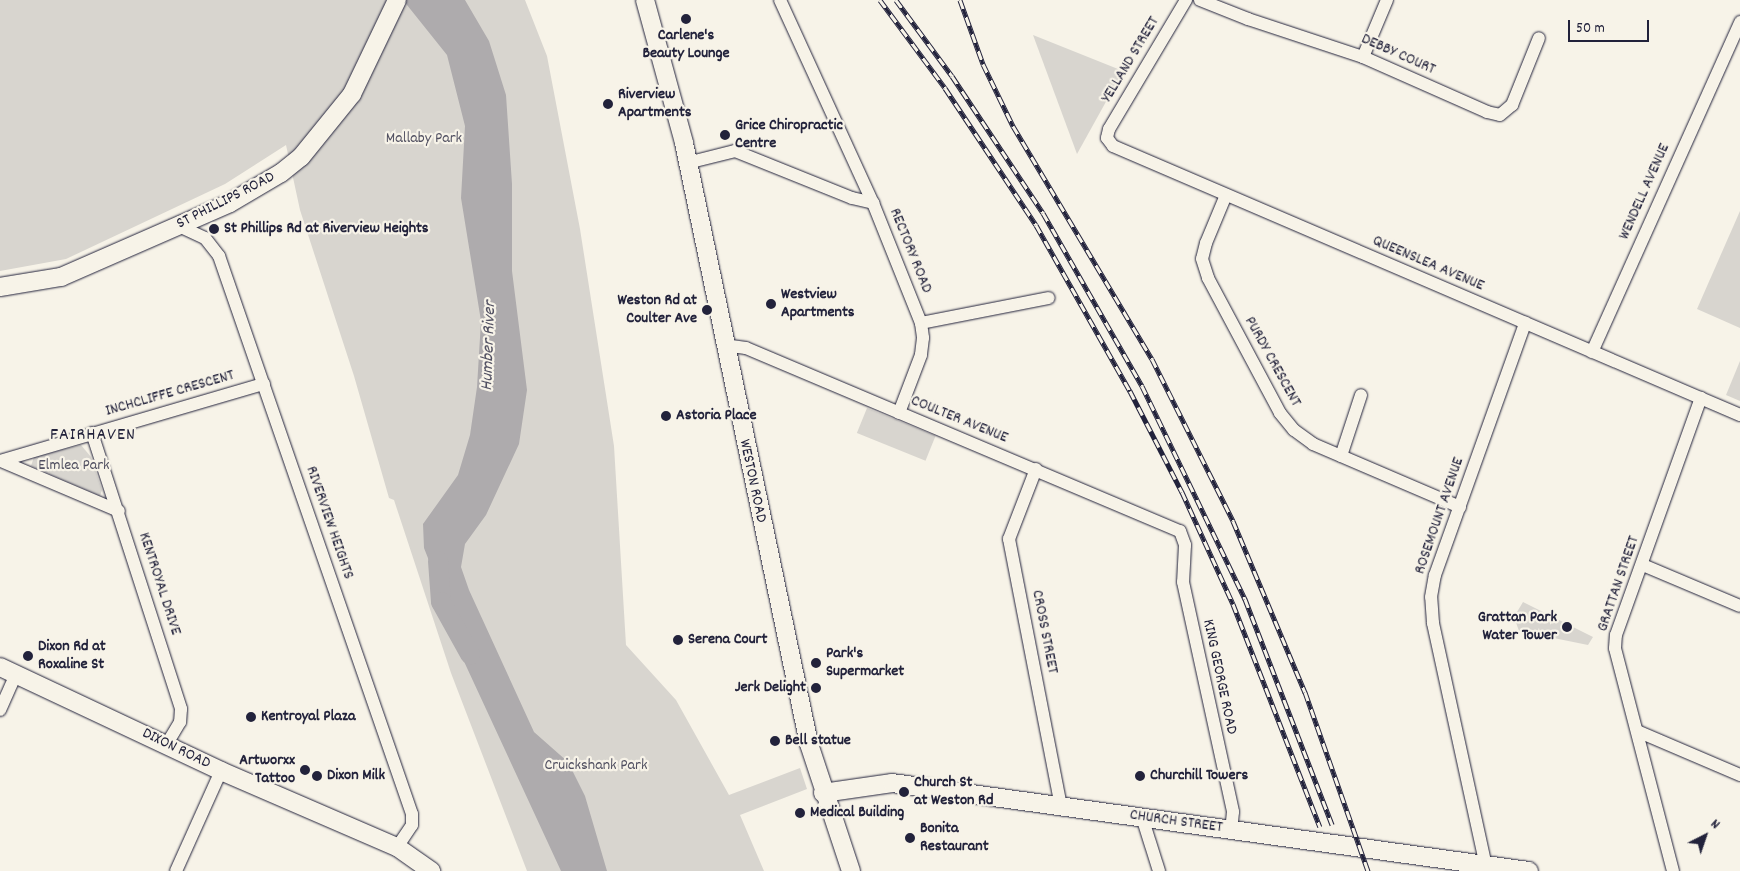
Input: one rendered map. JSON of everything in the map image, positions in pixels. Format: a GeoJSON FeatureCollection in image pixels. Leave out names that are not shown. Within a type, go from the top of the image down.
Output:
{"type":"FeatureCollection","features":[{"type":"Feature","properties":{"kind":"main road","name":"ST PHILLIPS ROAD"},"geometry":{"type":"LineString","coordinates":[[0,288],[61,277],[179,226],[250,192],[301,157],[352,94],[397,0]]}},
{"type":"Feature","properties":{"kind":"main road","name":"WESTON ROAD"},"geometry":{"type":"LineString","coordinates":[[645,0],[678,118],[786,644],[823,793],[851,871]]}},
{"type":"Feature","properties":{"kind":"main road","name":"DIXON ROAD"},"geometry":{"type":"LineString","coordinates":[[0,667],[221,771],[397,847],[431,871]]}},
{"type":"Feature","properties":{"kind":"main road","name":"CHURCH STREET"},"geometry":{"type":"LineString","coordinates":[[823,793],[892,783],[1142,817],[1486,868],[1529,871]]}},
{"type":"Feature","properties":{"kind":"street"},"geometry":{"type":"LineString","coordinates":[[780,0],[873,203]]}},
{"type":"Feature","properties":{"kind":"street","name":"YELLAND STREET"},"geometry":{"type":"LineString","coordinates":[[1107,138],[1109,129],[1186,0]]}},
{"type":"Feature","properties":{"kind":"street","name":"DEBBY COURT"},"geometry":{"type":"LineString","coordinates":[[1200,0],[1363,57],[1487,112],[1500,115],[1512,105],[1539,38]]}},
{"type":"Feature","properties":{"kind":"street"},"geometry":{"type":"LineString","coordinates":[[1363,57],[1388,0]]}},
{"type":"Feature","properties":{"kind":"street","name":"WENDELL AVENUE"},"geometry":{"type":"LineString","coordinates":[[1592,352],[1728,44],[1740,12]]}},
{"type":"Feature","properties":{"kind":"street","name":"WENDELL AVENUE"},"geometry":{"type":"LineString","coordinates":[[1728,44],[1740,22]]}},
{"type":"Feature","properties":{"kind":"street","name":"QUEENSLEA AVENUE"},"geometry":{"type":"LineString","coordinates":[[1107,138],[1113,146],[1740,415]]}},
{"type":"Feature","properties":{"kind":"street","name":"RECTORY ROAD"},"geometry":{"type":"LineString","coordinates":[[687,163],[735,152],[852,198],[873,203],[921,323],[921,354],[899,413]]}},
{"type":"Feature","properties":{"kind":"street","name":"PURDY CRESCENT"},"geometry":{"type":"LineString","coordinates":[[1226,195],[1206,244],[1202,259],[1208,278],[1280,413],[1294,430],[1313,444],[1460,507]]}},
{"type":"Feature","properties":{"kind":"street","name":"RIVERVIEW HEIGHTS"},"geometry":{"type":"LineString","coordinates":[[179,226],[205,238],[219,256],[264,384],[412,814],[412,826],[397,847]]}},
{"type":"Feature","properties":{"kind":"street"},"geometry":{"type":"LineString","coordinates":[[921,323],[1049,298]]}},
{"type":"Feature","properties":{"kind":"street","name":"ROSEMOUNT AVENUE"},"geometry":{"type":"LineString","coordinates":[[1486,868],[1431,611],[1435,575],[1526,323]]}},
{"type":"Feature","properties":{"kind":"street","name":"COULTER AVENUE"},"geometry":{"type":"LineString","coordinates":[[724,345],[746,348],[1180,531]]}},
{"type":"Feature","properties":{"kind":"street","name":"INCHCLIFFE CRESCENT"},"geometry":{"type":"LineString","coordinates":[[1,461],[264,384]]}},
{"type":"Feature","properties":{"kind":"street"},"geometry":{"type":"LineString","coordinates":[[1341,456],[1361,395]]}},
{"type":"Feature","properties":{"kind":"street","name":"GRATTAN STREET"},"geometry":{"type":"LineString","coordinates":[[1673,871],[1614,648],[1616,635],[1643,565],[1702,398]]}},
{"type":"Feature","properties":{"kind":"street","name":"KENTROYAL DRIVE"},"geometry":{"type":"LineString","coordinates":[[92,433],[181,709],[180,722],[167,744]]}},
{"type":"Feature","properties":{"kind":"street"},"geometry":{"type":"LineString","coordinates":[[1,461],[118,510]]}},
{"type":"Feature","properties":{"kind":"street","name":"CROSS STREET"},"geometry":{"type":"LineString","coordinates":[[1036,469],[1009,538],[1061,806]]}},
{"type":"Feature","properties":{"kind":"street","name":"KING GEORGE ROAD"},"geometry":{"type":"LineString","coordinates":[[1180,531],[1185,545],[1183,582],[1232,812],[1231,830]]}},
{"type":"Feature","properties":{"kind":"street"},"geometry":{"type":"LineString","coordinates":[[1643,565],[1740,606]]}},
{"type":"Feature","properties":{"kind":"street"},"geometry":{"type":"LineString","coordinates":[[0,710],[16,674]]}},
{"type":"Feature","properties":{"kind":"street"},"geometry":{"type":"LineString","coordinates":[[1637,731],[1740,775]]}},
{"type":"Feature","properties":{"kind":"street"},"geometry":{"type":"LineString","coordinates":[[176,871],[221,771]]}},
{"type":"Feature","properties":{"kind":"street"},"geometry":{"type":"LineString","coordinates":[[1142,817],[1159,871]]}},
{"type":"Feature","properties":{"kind":"green space","name":"Mallaby Park"},"geometry":{"type":"Polygon","coordinates":[[[0,0],[525,0],[547,56],[580,229],[614,446],[626,645],[676,700],[729,795],[800,768],[807,789],[740,815],[764,871],[527,871],[451,673],[394,500],[389,498],[354,376],[300,210],[286,145],[225,184],[66,259],[0,271],[0,0]]]}},
{"type":"Feature","properties":{"kind":"green space"},"geometry":{"type":"Polygon","coordinates":[[[1033,35],[1123,71],[1077,154],[1033,35]]]}},
{"type":"Feature","properties":{"kind":"green space"},"geometry":{"type":"Polygon","coordinates":[[[1740,211],[1740,328],[1697,309],[1740,211]]]}},
{"type":"Feature","properties":{"kind":"green space"},"geometry":{"type":"Polygon","coordinates":[[[1740,361],[1740,401],[1726,395],[1740,361]]]}},
{"type":"Feature","properties":{"kind":"green space"},"geometry":{"type":"Polygon","coordinates":[[[867,408],[936,436],[925,461],[857,433],[867,408]]]}},
{"type":"Feature","properties":{"kind":"green space","name":"Elmlea Park"},"geometry":{"type":"Polygon","coordinates":[[[81,445],[91,457],[102,490],[100,496],[31,466],[34,457],[81,445]]]}},
{"type":"Feature","properties":{"kind":"green space"},"geometry":{"type":"Polygon","coordinates":[[[1523,602],[1593,637],[1588,645],[1519,631],[1514,617],[1523,602]]]}},
{"type":"Feature","properties":{"kind":"water"},"geometry":{"type":"Polygon","coordinates":[[[403,0],[465,0],[489,41],[506,95],[512,184],[512,271],[527,390],[519,444],[486,515],[465,544],[461,567],[469,590],[534,732],[568,762],[585,796],[607,871],[561,871],[461,655],[454,624],[424,548],[423,524],[458,475],[470,435],[477,387],[481,321],[461,198],[465,126],[447,55],[403,0]]]}},
{"type":"Feature","properties":{"kind":"waterway","name":"Humber River"},"geometry":{"type":"LineString","coordinates":[[438,561],[441,602],[470,654]]}},
{"type":"Feature","properties":{"kind":"railway"},"geometry":{"type":"LineString","coordinates":[[880,0],[945,88],[1036,225],[1130,391],[1182,492],[1233,604],[1320,827]]}},
{"type":"Feature","properties":{"kind":"railway"},"geometry":{"type":"LineString","coordinates":[[896,0],[952,76],[1043,213],[1142,386],[1245,599],[1332,825]]}},
{"type":"Feature","properties":{"kind":"railway"},"geometry":{"type":"LineString","coordinates":[[960,0],[983,64],[1013,126],[1152,359],[1233,521],[1305,692],[1368,871]]}},
{"type":"Feature","properties":{"kind":"place","name":"Carlene's Beauty Lounge"},"geometry":{"type":"Point","coordinates":[686,19]}},
{"type":"Feature","properties":{"kind":"place","name":"Riverview Apartments"},"geometry":{"type":"Point","coordinates":[608,104]}},
{"type":"Feature","properties":{"kind":"place","name":"Grice Chiropractic Centre"},"geometry":{"type":"Point","coordinates":[725,135]}},
{"type":"Feature","properties":{"kind":"place","name":"St Phillips Rd at Riverview Heights"},"geometry":{"type":"Point","coordinates":[214,229]}},
{"type":"Feature","properties":{"kind":"place","name":"Westview Apartments"},"geometry":{"type":"Point","coordinates":[771,304]}},
{"type":"Feature","properties":{"kind":"place","name":"Weston Rd at Coulter Ave"},"geometry":{"type":"Point","coordinates":[707,310]}},
{"type":"Feature","properties":{"kind":"place","name":"Astoria Place"},"geometry":{"type":"Point","coordinates":[666,416]}},
{"type":"Feature","properties":{"kind":"place","name":"Grattan Park Water Tower"},"geometry":{"type":"Point","coordinates":[1567,627]}},
{"type":"Feature","properties":{"kind":"place","name":"Serena Court"},"geometry":{"type":"Point","coordinates":[678,640]}},
{"type":"Feature","properties":{"kind":"place","name":"Dixon Rd at Roxaline St"},"geometry":{"type":"Point","coordinates":[28,656]}},
{"type":"Feature","properties":{"kind":"place","name":"Park's Supermarket"},"geometry":{"type":"Point","coordinates":[816,663]}},
{"type":"Feature","properties":{"kind":"place","name":"Jerk Delight"},"geometry":{"type":"Point","coordinates":[816,688]}},
{"type":"Feature","properties":{"kind":"place","name":"Kentroyal Plaza"},"geometry":{"type":"Point","coordinates":[251,717]}},
{"type":"Feature","properties":{"kind":"place","name":"Bell statue"},"geometry":{"type":"Point","coordinates":[775,741]}},
{"type":"Feature","properties":{"kind":"place","name":"Artworxx Tattoo"},"geometry":{"type":"Point","coordinates":[305,770]}},
{"type":"Feature","properties":{"kind":"place","name":"Dixon Milk"},"geometry":{"type":"Point","coordinates":[317,776]}},
{"type":"Feature","properties":{"kind":"place","name":"Churchill Towers"},"geometry":{"type":"Point","coordinates":[1140,776]}},
{"type":"Feature","properties":{"kind":"place","name":"Church St at Weston Rd"},"geometry":{"type":"Point","coordinates":[904,792]}},
{"type":"Feature","properties":{"kind":"place","name":"Medical Building"},"geometry":{"type":"Point","coordinates":[800,813]}},
{"type":"Feature","properties":{"kind":"place","name":"Bonita Restaurant"},"geometry":{"type":"Point","coordinates":[910,838]}},
{"type":"Feature","properties":{"kind":"district","name":"FAIRHAVEN"},"geometry":{"type":"Point","coordinates":[93,436]}},
{"type":"Feature","properties":{"kind":"park label","name":"Cruickshank Park"},"geometry":{"type":"Point","coordinates":[596,766]}}]}
